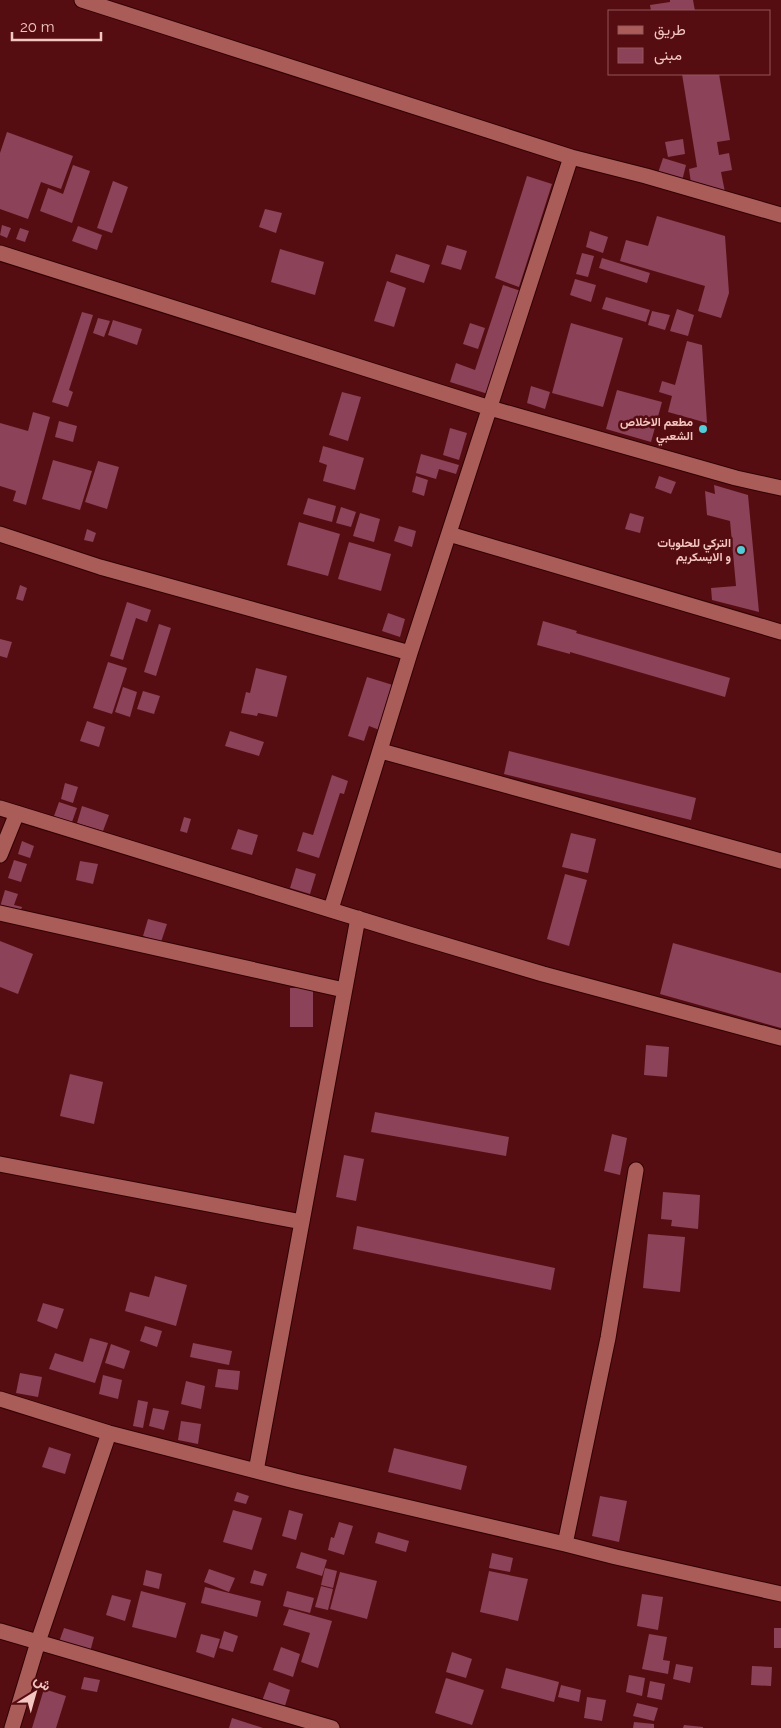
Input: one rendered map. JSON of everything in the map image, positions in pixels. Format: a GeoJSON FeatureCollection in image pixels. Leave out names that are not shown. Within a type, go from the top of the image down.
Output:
{"type":"FeatureCollection","features":[{"type":"Feature","properties":{"kind":"street"},"geometry":{"type":"LineString","coordinates":[[82,0],[571,157],[646,176],[781,215]]}},
{"type":"Feature","properties":{"kind":"street"},"geometry":{"type":"LineString","coordinates":[[331,909],[410,653],[571,157]]}},
{"type":"Feature","properties":{"kind":"street"},"geometry":{"type":"LineString","coordinates":[[0,253],[490,408],[736,478],[781,488]]}},
{"type":"Feature","properties":{"kind":"street"},"geometry":{"type":"LineString","coordinates":[[0,534],[100,567],[410,653]]}},
{"type":"Feature","properties":{"kind":"street"},"geometry":{"type":"LineString","coordinates":[[449,534],[781,632]]}},
{"type":"Feature","properties":{"kind":"street"},"geometry":{"type":"LineString","coordinates":[[381,751],[781,862]]}},
{"type":"Feature","properties":{"kind":"street"},"geometry":{"type":"LineString","coordinates":[[0,808],[543,974],[781,1038]]}},
{"type":"Feature","properties":{"kind":"street"},"geometry":{"type":"LineString","coordinates":[[0,855],[17,813]]}},
{"type":"Feature","properties":{"kind":"street"},"geometry":{"type":"LineString","coordinates":[[0,914],[344,990]]}},
{"type":"Feature","properties":{"kind":"street"},"geometry":{"type":"LineString","coordinates":[[256,1471],[358,918]]}},
{"type":"Feature","properties":{"kind":"street"},"geometry":{"type":"LineString","coordinates":[[0,1164],[302,1222]]}},
{"type":"Feature","properties":{"kind":"street"},"geometry":{"type":"LineString","coordinates":[[565,1544],[608,1338],[636,1170]]}},
{"type":"Feature","properties":{"kind":"street"},"geometry":{"type":"LineString","coordinates":[[0,1399],[109,1433],[408,1509],[781,1594]]}},
{"type":"Feature","properties":{"kind":"street"},"geometry":{"type":"LineString","coordinates":[[12,1728],[38,1642],[109,1433]]}},
{"type":"Feature","properties":{"kind":"street"},"geometry":{"type":"LineString","coordinates":[[0,1631],[332,1728]]}},
{"type":"Feature","properties":{"kind":"building"},"geometry":{"type":"Polygon","coordinates":[[[670,0],[693,0],[695,10],[651,10],[650,5],[670,2],[670,0]]]}},
{"type":"Feature","properties":{"kind":"building"},"geometry":{"type":"Polygon","coordinates":[[[682,75],[719,75],[730,140],[717,142],[719,155],[729,153],[732,170],[721,172],[725,192],[691,183],[689,169],[697,167],[682,75]]]}},
{"type":"Feature","properties":{"kind":"building"},"geometry":{"type":"Polygon","coordinates":[[[7,132],[73,156],[61,189],[41,182],[28,219],[0,209],[0,153],[7,132]]]}},
{"type":"Feature","properties":{"kind":"building"},"geometry":{"type":"Polygon","coordinates":[[[683,139],[685,154],[668,157],[665,142],[683,139]]]}},
{"type":"Feature","properties":{"kind":"building"},"geometry":{"type":"Polygon","coordinates":[[[663,158],[686,165],[682,181],[658,173],[663,158]]]}},
{"type":"Feature","properties":{"kind":"building"},"geometry":{"type":"Polygon","coordinates":[[[73,165],[90,171],[72,223],[40,211],[48,188],[63,194],[73,165]]]}},
{"type":"Feature","properties":{"kind":"building"},"geometry":{"type":"Polygon","coordinates":[[[527,176],[552,184],[519,287],[495,278],[527,176]]]}},
{"type":"Feature","properties":{"kind":"building"},"geometry":{"type":"Polygon","coordinates":[[[113,181],[128,187],[112,233],[97,228],[113,181]]]}},
{"type":"Feature","properties":{"kind":"building"},"geometry":{"type":"Polygon","coordinates":[[[265,209],[282,213],[276,233],[259,227],[265,209]]]}},
{"type":"Feature","properties":{"kind":"building"},"geometry":{"type":"Polygon","coordinates":[[[657,216],[725,236],[729,293],[721,318],[698,311],[705,286],[620,261],[626,240],[648,246],[657,216]]]}},
{"type":"Feature","properties":{"kind":"building"},"geometry":{"type":"Polygon","coordinates":[[[2,225],[11,228],[7,238],[0,235],[2,225]]]}},
{"type":"Feature","properties":{"kind":"building"},"geometry":{"type":"Polygon","coordinates":[[[78,226],[102,235],[97,250],[72,241],[78,226]]]}},
{"type":"Feature","properties":{"kind":"building"},"geometry":{"type":"Polygon","coordinates":[[[20,228],[29,231],[25,242],[16,239],[20,228]]]}},
{"type":"Feature","properties":{"kind":"building"},"geometry":{"type":"Polygon","coordinates":[[[590,231],[608,237],[603,253],[586,247],[590,231]]]}},
{"type":"Feature","properties":{"kind":"building"},"geometry":{"type":"Polygon","coordinates":[[[447,245],[467,251],[461,270],[441,264],[447,245]]]}},
{"type":"Feature","properties":{"kind":"building"},"geometry":{"type":"Polygon","coordinates":[[[280,249],[324,262],[315,295],[271,282],[280,249]]]}},
{"type":"Feature","properties":{"kind":"building"},"geometry":{"type":"Polygon","coordinates":[[[582,253],[594,256],[588,277],[576,274],[582,253]]]}},
{"type":"Feature","properties":{"kind":"building"},"geometry":{"type":"Polygon","coordinates":[[[396,254],[430,265],[424,283],[390,272],[396,254]]]}},
{"type":"Feature","properties":{"kind":"building"},"geometry":{"type":"Polygon","coordinates":[[[602,258],[650,273],[647,283],[599,268],[602,258]]]}},
{"type":"Feature","properties":{"kind":"building"},"geometry":{"type":"Polygon","coordinates":[[[575,279],[596,285],[591,302],[570,295],[575,279]]]}},
{"type":"Feature","properties":{"kind":"building"},"geometry":{"type":"Polygon","coordinates":[[[387,281],[406,288],[394,327],[374,321],[387,281]]]}},
{"type":"Feature","properties":{"kind":"building"},"geometry":{"type":"Polygon","coordinates":[[[503,285],[521,291],[488,394],[450,382],[456,363],[475,370],[503,285]]]}},
{"type":"Feature","properties":{"kind":"building"},"geometry":{"type":"Polygon","coordinates":[[[606,297],[650,310],[646,322],[602,309],[606,297]]]}},
{"type":"Feature","properties":{"kind":"building"},"geometry":{"type":"Polygon","coordinates":[[[677,309],[694,315],[688,336],[670,331],[677,309]]]}},
{"type":"Feature","properties":{"kind":"building"},"geometry":{"type":"Polygon","coordinates":[[[652,311],[670,315],[665,330],[648,325],[652,311]]]}},
{"type":"Feature","properties":{"kind":"building"},"geometry":{"type":"Polygon","coordinates":[[[82,312],[93,315],[69,390],[73,392],[68,407],[52,402],[82,312]]]}},
{"type":"Feature","properties":{"kind":"building"},"geometry":{"type":"Polygon","coordinates":[[[98,318],[110,321],[104,337],[93,333],[98,318]]]}},
{"type":"Feature","properties":{"kind":"building"},"geometry":{"type":"Polygon","coordinates":[[[113,320],[142,329],[137,345],[108,335],[113,320]]]}},
{"type":"Feature","properties":{"kind":"building"},"geometry":{"type":"Polygon","coordinates":[[[470,323],[485,328],[478,349],[463,344],[470,323]]]}},
{"type":"Feature","properties":{"kind":"building"},"geometry":{"type":"Polygon","coordinates":[[[571,323],[623,338],[603,407],[552,393],[571,323]]]}},
{"type":"Feature","properties":{"kind":"building"},"geometry":{"type":"Polygon","coordinates":[[[687,341],[702,345],[707,423],[668,412],[672,396],[659,392],[662,381],[675,385],[687,341]]]}},
{"type":"Feature","properties":{"kind":"building"},"geometry":{"type":"Polygon","coordinates":[[[531,386],[550,392],[545,409],[527,403],[531,386]]]}},
{"type":"Feature","properties":{"kind":"building"},"geometry":{"type":"Polygon","coordinates":[[[617,390],[662,402],[651,442],[606,429],[617,390]]]}},
{"type":"Feature","properties":{"kind":"building"},"geometry":{"type":"Polygon","coordinates":[[[342,392],[361,397],[348,441],[329,435],[342,392]]]}},
{"type":"Feature","properties":{"kind":"building"},"geometry":{"type":"Polygon","coordinates":[[[33,412],[50,417],[26,505],[13,501],[16,491],[0,486],[0,423],[28,431],[33,412]]]}},
{"type":"Feature","properties":{"kind":"building"},"geometry":{"type":"Polygon","coordinates":[[[59,421],[77,426],[73,442],[55,437],[59,421]]]}},
{"type":"Feature","properties":{"kind":"building"},"geometry":{"type":"Polygon","coordinates":[[[450,428],[467,433],[459,460],[443,455],[450,428]]]}},
{"type":"Feature","properties":{"kind":"building"},"geometry":{"type":"Polygon","coordinates":[[[323,446],[364,458],[355,490],[323,481],[327,465],[319,462],[323,446]]]}},
{"type":"Feature","properties":{"kind":"building"},"geometry":{"type":"Polygon","coordinates":[[[421,454],[459,465],[456,474],[439,469],[436,479],[416,473],[421,454]]]}},
{"type":"Feature","properties":{"kind":"building"},"geometry":{"type":"Polygon","coordinates":[[[53,460],[92,471],[80,510],[42,499],[53,460]]]}},
{"type":"Feature","properties":{"kind":"building"},"geometry":{"type":"Polygon","coordinates":[[[98,461],[119,467],[107,509],[85,502],[98,461]]]}},
{"type":"Feature","properties":{"kind":"building"},"geometry":{"type":"Polygon","coordinates":[[[416,476],[428,480],[424,496],[412,492],[416,476]]]}},
{"type":"Feature","properties":{"kind":"building"},"geometry":{"type":"Polygon","coordinates":[[[659,476],[676,482],[671,494],[655,488],[659,476]]]}},
{"type":"Feature","properties":{"kind":"building"},"geometry":{"type":"Polygon","coordinates":[[[714,485],[748,495],[759,612],[712,600],[711,588],[736,586],[730,521],[707,515],[705,491],[715,494],[714,485]]]}},
{"type":"Feature","properties":{"kind":"building"},"geometry":{"type":"Polygon","coordinates":[[[308,498],[336,506],[332,522],[303,514],[308,498]]]}},
{"type":"Feature","properties":{"kind":"building"},"geometry":{"type":"Polygon","coordinates":[[[341,507],[356,512],[351,527],[336,523],[341,507]]]}},
{"type":"Feature","properties":{"kind":"building"},"geometry":{"type":"Polygon","coordinates":[[[360,513],[380,519],[374,542],[353,536],[360,513]]]}},
{"type":"Feature","properties":{"kind":"building"},"geometry":{"type":"Polygon","coordinates":[[[630,513],[644,517],[640,533],[625,529],[630,513]]]}},
{"type":"Feature","properties":{"kind":"building"},"geometry":{"type":"Polygon","coordinates":[[[299,522],[340,534],[328,576],[287,565],[299,522]]]}},
{"type":"Feature","properties":{"kind":"building"},"geometry":{"type":"Polygon","coordinates":[[[399,526],[416,531],[412,547],[394,541],[399,526]]]}},
{"type":"Feature","properties":{"kind":"building"},"geometry":{"type":"Polygon","coordinates":[[[87,529],[96,533],[93,542],[84,540],[87,529]]]}},
{"type":"Feature","properties":{"kind":"building"},"geometry":{"type":"Polygon","coordinates":[[[349,542],[391,554],[381,591],[338,579],[349,542]]]}},
{"type":"Feature","properties":{"kind":"building"},"geometry":{"type":"Polygon","coordinates":[[[20,585],[27,588],[23,601],[16,599],[20,585]]]}},
{"type":"Feature","properties":{"kind":"building"},"geometry":{"type":"Polygon","coordinates":[[[127,602],[151,610],[147,622],[136,618],[123,660],[110,656],[127,602]]]}},
{"type":"Feature","properties":{"kind":"building"},"geometry":{"type":"Polygon","coordinates":[[[388,613],[405,619],[400,637],[382,631],[388,613]]]}},
{"type":"Feature","properties":{"kind":"building"},"geometry":{"type":"Polygon","coordinates":[[[543,621],[577,631],[576,633],[730,678],[725,697],[570,652],[570,654],[537,645],[543,621]]]}},
{"type":"Feature","properties":{"kind":"building"},"geometry":{"type":"Polygon","coordinates":[[[159,624],[171,628],[156,676],[144,672],[159,624]]]}},
{"type":"Feature","properties":{"kind":"building"},"geometry":{"type":"Polygon","coordinates":[[[0,639],[12,642],[7,658],[0,656],[0,639]]]}},
{"type":"Feature","properties":{"kind":"building"},"geometry":{"type":"Polygon","coordinates":[[[108,662],[127,668],[112,714],[93,708],[108,662]]]}},
{"type":"Feature","properties":{"kind":"building"},"geometry":{"type":"Polygon","coordinates":[[[256,668],[287,676],[277,717],[258,713],[257,716],[241,713],[246,692],[250,693],[256,668]]]}},
{"type":"Feature","properties":{"kind":"building"},"geometry":{"type":"Polygon","coordinates":[[[367,677],[396,686],[382,731],[369,726],[364,741],[348,736],[367,677]]]}},
{"type":"Feature","properties":{"kind":"building"},"geometry":{"type":"Polygon","coordinates":[[[123,687],[137,692],[130,717],[115,712],[123,687]]]}},
{"type":"Feature","properties":{"kind":"building"},"geometry":{"type":"Polygon","coordinates":[[[143,691],[160,696],[154,714],[137,709],[143,691]]]}},
{"type":"Feature","properties":{"kind":"building"},"geometry":{"type":"Polygon","coordinates":[[[87,721],[105,727],[99,747],[80,741],[87,721]]]}},
{"type":"Feature","properties":{"kind":"building"},"geometry":{"type":"Polygon","coordinates":[[[230,731],[264,742],[259,756],[225,746],[230,731]]]}},
{"type":"Feature","properties":{"kind":"building"},"geometry":{"type":"Polygon","coordinates":[[[509,751],[696,798],[691,820],[504,774],[509,751]]]}},
{"type":"Feature","properties":{"kind":"building"},"geometry":{"type":"Polygon","coordinates":[[[332,775],[348,781],[344,794],[340,793],[319,858],[297,851],[303,832],[313,835],[332,775]]]}},
{"type":"Feature","properties":{"kind":"building"},"geometry":{"type":"Polygon","coordinates":[[[65,783],[78,787],[73,803],[61,799],[65,783]]]}},
{"type":"Feature","properties":{"kind":"building"},"geometry":{"type":"Polygon","coordinates":[[[59,802],[77,808],[72,822],[54,816],[59,802]]]}},
{"type":"Feature","properties":{"kind":"building"},"geometry":{"type":"Polygon","coordinates":[[[82,806],[109,815],[103,831],[77,823],[82,806]]]}},
{"type":"Feature","properties":{"kind":"building"},"geometry":{"type":"Polygon","coordinates":[[[184,817],[191,819],[187,833],[180,831],[184,817]]]}},
{"type":"Feature","properties":{"kind":"building"},"geometry":{"type":"Polygon","coordinates":[[[238,829],[258,835],[252,855],[231,849],[238,829]]]}},
{"type":"Feature","properties":{"kind":"building"},"geometry":{"type":"Polygon","coordinates":[[[571,833],[596,839],[588,873],[562,867],[571,833]]]}},
{"type":"Feature","properties":{"kind":"building"},"geometry":{"type":"Polygon","coordinates":[[[22,841],[34,846],[30,858],[18,854],[22,841]]]}},
{"type":"Feature","properties":{"kind":"building"},"geometry":{"type":"Polygon","coordinates":[[[14,860],[27,864],[21,882],[8,878],[14,860]]]}},
{"type":"Feature","properties":{"kind":"building"},"geometry":{"type":"Polygon","coordinates":[[[80,861],[98,864],[93,884],[76,880],[80,861]]]}},
{"type":"Feature","properties":{"kind":"building"},"geometry":{"type":"Polygon","coordinates":[[[296,868],[316,874],[310,894],[290,888],[296,868]]]}},
{"type":"Feature","properties":{"kind":"building"},"geometry":{"type":"Polygon","coordinates":[[[565,874],[587,880],[569,946],[547,939],[565,874]]]}},
{"type":"Feature","properties":{"kind":"building"},"geometry":{"type":"Polygon","coordinates":[[[5,890],[18,894],[14,905],[22,907],[18,917],[0,907],[5,890]]]}},
{"type":"Feature","properties":{"kind":"building"},"geometry":{"type":"Polygon","coordinates":[[[148,919],[167,924],[161,942],[143,936],[148,919]]]}},
{"type":"Feature","properties":{"kind":"building"},"geometry":{"type":"Polygon","coordinates":[[[0,941],[33,954],[18,994],[0,987],[0,941]]]}},
{"type":"Feature","properties":{"kind":"building"},"geometry":{"type":"Polygon","coordinates":[[[673,943],[781,973],[781,1028],[660,994],[673,943]]]}},
{"type":"Feature","properties":{"kind":"building"},"geometry":{"type":"Polygon","coordinates":[[[290,988],[313,988],[313,1027],[290,1027],[290,988]]]}},
{"type":"Feature","properties":{"kind":"building"},"geometry":{"type":"Polygon","coordinates":[[[646,1045],[669,1047],[667,1077],[644,1075],[646,1045]]]}},
{"type":"Feature","properties":{"kind":"building"},"geometry":{"type":"Polygon","coordinates":[[[70,1074],[103,1082],[94,1124],[60,1116],[70,1074]]]}},
{"type":"Feature","properties":{"kind":"building"},"geometry":{"type":"Polygon","coordinates":[[[375,1112],[509,1137],[506,1156],[371,1132],[375,1112]]]}},
{"type":"Feature","properties":{"kind":"building"},"geometry":{"type":"Polygon","coordinates":[[[612,1134],[627,1138],[620,1175],[604,1171],[612,1134]]]}},
{"type":"Feature","properties":{"kind":"building"},"geometry":{"type":"Polygon","coordinates":[[[344,1155],[364,1159],[356,1201],[336,1197],[344,1155]]]}},
{"type":"Feature","properties":{"kind":"building"},"geometry":{"type":"Polygon","coordinates":[[[663,1192],[700,1195],[698,1229],[671,1226],[672,1220],[661,1219],[663,1192]]]}},
{"type":"Feature","properties":{"kind":"building"},"geometry":{"type":"Polygon","coordinates":[[[357,1226],[555,1268],[551,1290],[353,1249],[357,1226]]]}},
{"type":"Feature","properties":{"kind":"building"},"geometry":{"type":"Polygon","coordinates":[[[648,1234],[685,1237],[680,1292],[643,1288],[648,1234]]]}},
{"type":"Feature","properties":{"kind":"building"},"geometry":{"type":"Polygon","coordinates":[[[155,1276],[187,1285],[176,1326],[125,1311],[130,1292],[149,1297],[155,1276]]]}},
{"type":"Feature","properties":{"kind":"building"},"geometry":{"type":"Polygon","coordinates":[[[43,1303],[64,1309],[57,1329],[37,1321],[43,1303]]]}},
{"type":"Feature","properties":{"kind":"building"},"geometry":{"type":"Polygon","coordinates":[[[145,1326],[162,1331],[157,1347],[140,1341],[145,1326]]]}},
{"type":"Feature","properties":{"kind":"building"},"geometry":{"type":"Polygon","coordinates":[[[90,1338],[108,1343],[95,1383],[49,1369],[55,1353],[83,1362],[90,1338]]]}},
{"type":"Feature","properties":{"kind":"building"},"geometry":{"type":"Polygon","coordinates":[[[193,1343],[232,1351],[229,1365],[190,1357],[193,1343]]]}},
{"type":"Feature","properties":{"kind":"building"},"geometry":{"type":"Polygon","coordinates":[[[111,1344],[130,1351],[124,1369],[105,1363],[111,1344]]]}},
{"type":"Feature","properties":{"kind":"building"},"geometry":{"type":"Polygon","coordinates":[[[218,1369],[240,1371],[238,1390],[215,1387],[218,1369]]]}},
{"type":"Feature","properties":{"kind":"building"},"geometry":{"type":"Polygon","coordinates":[[[20,1373],[42,1377],[38,1397],[16,1393],[20,1373]]]}},
{"type":"Feature","properties":{"kind":"building"},"geometry":{"type":"Polygon","coordinates":[[[103,1375],[122,1380],[118,1399],[99,1394],[103,1375]]]}},
{"type":"Feature","properties":{"kind":"building"},"geometry":{"type":"Polygon","coordinates":[[[186,1381],[205,1386],[201,1409],[181,1404],[186,1381]]]}},
{"type":"Feature","properties":{"kind":"building"},"geometry":{"type":"Polygon","coordinates":[[[138,1400],[148,1402],[143,1428],[133,1426],[138,1400]]]}},
{"type":"Feature","properties":{"kind":"building"},"geometry":{"type":"Polygon","coordinates":[[[153,1408],[169,1411],[164,1430],[149,1426],[153,1408]]]}},
{"type":"Feature","properties":{"kind":"building"},"geometry":{"type":"Polygon","coordinates":[[[181,1421],[201,1424],[198,1444],[178,1440],[181,1421]]]}},
{"type":"Feature","properties":{"kind":"building"},"geometry":{"type":"Polygon","coordinates":[[[49,1447],[71,1454],[65,1474],[42,1467],[49,1447]]]}},
{"type":"Feature","properties":{"kind":"building"},"geometry":{"type":"Polygon","coordinates":[[[394,1448],[467,1466],[461,1490],[388,1472],[394,1448]]]}},
{"type":"Feature","properties":{"kind":"building"},"geometry":{"type":"Polygon","coordinates":[[[237,1492],[249,1496],[246,1504],[234,1501],[237,1492]]]}},
{"type":"Feature","properties":{"kind":"building"},"geometry":{"type":"Polygon","coordinates":[[[600,1496],[627,1501],[619,1542],[592,1536],[600,1496]]]}},
{"type":"Feature","properties":{"kind":"building"},"geometry":{"type":"Polygon","coordinates":[[[233,1510],[262,1518],[252,1550],[223,1542],[233,1510]]]}},
{"type":"Feature","properties":{"kind":"building"},"geometry":{"type":"Polygon","coordinates":[[[289,1510],[303,1514],[296,1540],[282,1536],[289,1510]]]}},
{"type":"Feature","properties":{"kind":"building"},"geometry":{"type":"Polygon","coordinates":[[[339,1522],[353,1526],[344,1555],[328,1550],[331,1537],[334,1538],[339,1522]]]}},
{"type":"Feature","properties":{"kind":"building"},"geometry":{"type":"Polygon","coordinates":[[[378,1532],[409,1541],[406,1552],[375,1543],[378,1532]]]}},
{"type":"Feature","properties":{"kind":"building"},"geometry":{"type":"Polygon","coordinates":[[[301,1552],[327,1560],[322,1576],[296,1568],[301,1552]]]}},
{"type":"Feature","properties":{"kind":"building"},"geometry":{"type":"Polygon","coordinates":[[[492,1553],[513,1558],[510,1572],[489,1568],[492,1553]]]}},
{"type":"Feature","properties":{"kind":"building"},"geometry":{"type":"Polygon","coordinates":[[[325,1568],[337,1571],[333,1588],[321,1585],[325,1568]]]}},
{"type":"Feature","properties":{"kind":"building"},"geometry":{"type":"Polygon","coordinates":[[[209,1569],[235,1578],[229,1592],[204,1582],[209,1569]]]}},
{"type":"Feature","properties":{"kind":"building"},"geometry":{"type":"Polygon","coordinates":[[[146,1570],[162,1574],[159,1589],[143,1585],[146,1570]]]}},
{"type":"Feature","properties":{"kind":"building"},"geometry":{"type":"Polygon","coordinates":[[[254,1570],[267,1574],[263,1586],[250,1583],[254,1570]]]}},
{"type":"Feature","properties":{"kind":"building"},"geometry":{"type":"Polygon","coordinates":[[[489,1571],[528,1579],[518,1621],[480,1612],[489,1571]]]}},
{"type":"Feature","properties":{"kind":"building"},"geometry":{"type":"Polygon","coordinates":[[[340,1572],[377,1581],[367,1619],[330,1609],[340,1572]]]}},
{"type":"Feature","properties":{"kind":"building"},"geometry":{"type":"Polygon","coordinates":[[[321,1586],[333,1589],[328,1610],[315,1607],[321,1586]]]}},
{"type":"Feature","properties":{"kind":"building"},"geometry":{"type":"Polygon","coordinates":[[[205,1587],[261,1601],[257,1617],[201,1603],[205,1587]]]}},
{"type":"Feature","properties":{"kind":"building"},"geometry":{"type":"Polygon","coordinates":[[[141,1591],[186,1603],[176,1638],[132,1627],[141,1591]]]}},
{"type":"Feature","properties":{"kind":"building"},"geometry":{"type":"Polygon","coordinates":[[[287,1591],[314,1598],[310,1613],[283,1606],[287,1591]]]}},
{"type":"Feature","properties":{"kind":"building"},"geometry":{"type":"Polygon","coordinates":[[[642,1594],[663,1597],[658,1630],[637,1626],[642,1594]]]}},
{"type":"Feature","properties":{"kind":"building"},"geometry":{"type":"Polygon","coordinates":[[[112,1595],[131,1600],[125,1621],[106,1615],[112,1595]]]}},
{"type":"Feature","properties":{"kind":"building"},"geometry":{"type":"Polygon","coordinates":[[[289,1609],[332,1621],[318,1668],[301,1662],[310,1633],[283,1625],[289,1609]]]}},
{"type":"Feature","properties":{"kind":"building"},"geometry":{"type":"Polygon","coordinates":[[[64,1628],[94,1637],[90,1652],[59,1642],[64,1628]]]}},
{"type":"Feature","properties":{"kind":"building"},"geometry":{"type":"Polygon","coordinates":[[[774,1628],[781,1628],[781,1648],[774,1648],[774,1628]]]}},
{"type":"Feature","properties":{"kind":"building"},"geometry":{"type":"Polygon","coordinates":[[[224,1631],[238,1636],[233,1652],[219,1648],[224,1631]]]}},
{"type":"Feature","properties":{"kind":"building"},"geometry":{"type":"Polygon","coordinates":[[[201,1634],[220,1639],[214,1658],[196,1652],[201,1634]]]}},
{"type":"Feature","properties":{"kind":"building"},"geometry":{"type":"Polygon","coordinates":[[[649,1634],[667,1637],[663,1660],[670,1661],[668,1674],[642,1669],[649,1634]]]}},
{"type":"Feature","properties":{"kind":"building"},"geometry":{"type":"Polygon","coordinates":[[[281,1647],[300,1654],[293,1677],[273,1670],[281,1647]]]}},
{"type":"Feature","properties":{"kind":"building"},"geometry":{"type":"Polygon","coordinates":[[[452,1652],[472,1659],[466,1678],[446,1672],[452,1652]]]}},
{"type":"Feature","properties":{"kind":"building"},"geometry":{"type":"Polygon","coordinates":[[[676,1664],[693,1667],[690,1683],[673,1679],[676,1664]]]}},
{"type":"Feature","properties":{"kind":"building"},"geometry":{"type":"Polygon","coordinates":[[[752,1666],[772,1667],[771,1686],[751,1685],[752,1666]]]}},
{"type":"Feature","properties":{"kind":"building"},"geometry":{"type":"Polygon","coordinates":[[[506,1668],[559,1682],[554,1702],[501,1688],[506,1668]]]}},
{"type":"Feature","properties":{"kind":"building"},"geometry":{"type":"Polygon","coordinates":[[[629,1675],[645,1678],[642,1696],[626,1692],[629,1675]]]}},
{"type":"Feature","properties":{"kind":"building"},"geometry":{"type":"Polygon","coordinates":[[[84,1677],[100,1680],[97,1692],[81,1689],[84,1677]]]}},
{"type":"Feature","properties":{"kind":"building"},"geometry":{"type":"Polygon","coordinates":[[[446,1678],[484,1690],[472,1725],[435,1713],[446,1678]]]}},
{"type":"Feature","properties":{"kind":"building"},"geometry":{"type":"Polygon","coordinates":[[[650,1681],[665,1684],[662,1700],[647,1697],[650,1681]]]}},
{"type":"Feature","properties":{"kind":"building"},"geometry":{"type":"Polygon","coordinates":[[[269,1682],[290,1690],[284,1709],[262,1701],[269,1682]]]}},
{"type":"Feature","properties":{"kind":"building"},"geometry":{"type":"Polygon","coordinates":[[[561,1685],[581,1690],[579,1702],[558,1697],[561,1685]]]}},
{"type":"Feature","properties":{"kind":"building"},"geometry":{"type":"Polygon","coordinates":[[[44,1689],[66,1696],[56,1728],[32,1728],[44,1689]]]}},
{"type":"Feature","properties":{"kind":"building"},"geometry":{"type":"Polygon","coordinates":[[[587,1697],[606,1700],[602,1721],[584,1718],[587,1697]]]}},
{"type":"Feature","properties":{"kind":"building"},"geometry":{"type":"Polygon","coordinates":[[[637,1703],[658,1708],[654,1721],[633,1716],[637,1703]]]}},
{"type":"Feature","properties":{"kind":"building"},"geometry":{"type":"Polygon","coordinates":[[[232,1718],[263,1728],[229,1728],[232,1718]]]}},
{"type":"Feature","properties":{"kind":"building"},"geometry":{"type":"Polygon","coordinates":[[[634,1722],[654,1724],[654,1728],[633,1728],[634,1722]]]}},
{"type":"Feature","properties":{"kind":"building"},"geometry":{"type":"Polygon","coordinates":[[[684,1725],[703,1727],[703,1728],[683,1728],[684,1725]]]}},
{"type":"Feature","properties":{"kind":"place","name":"مطعم الاخلاص الشعبي"},"geometry":{"type":"Point","coordinates":[703,429]}},
{"type":"Feature","properties":{"kind":"place","name":"التركي للحلويات و الايسكريم"},"geometry":{"type":"Point","coordinates":[741,550]}}]}
